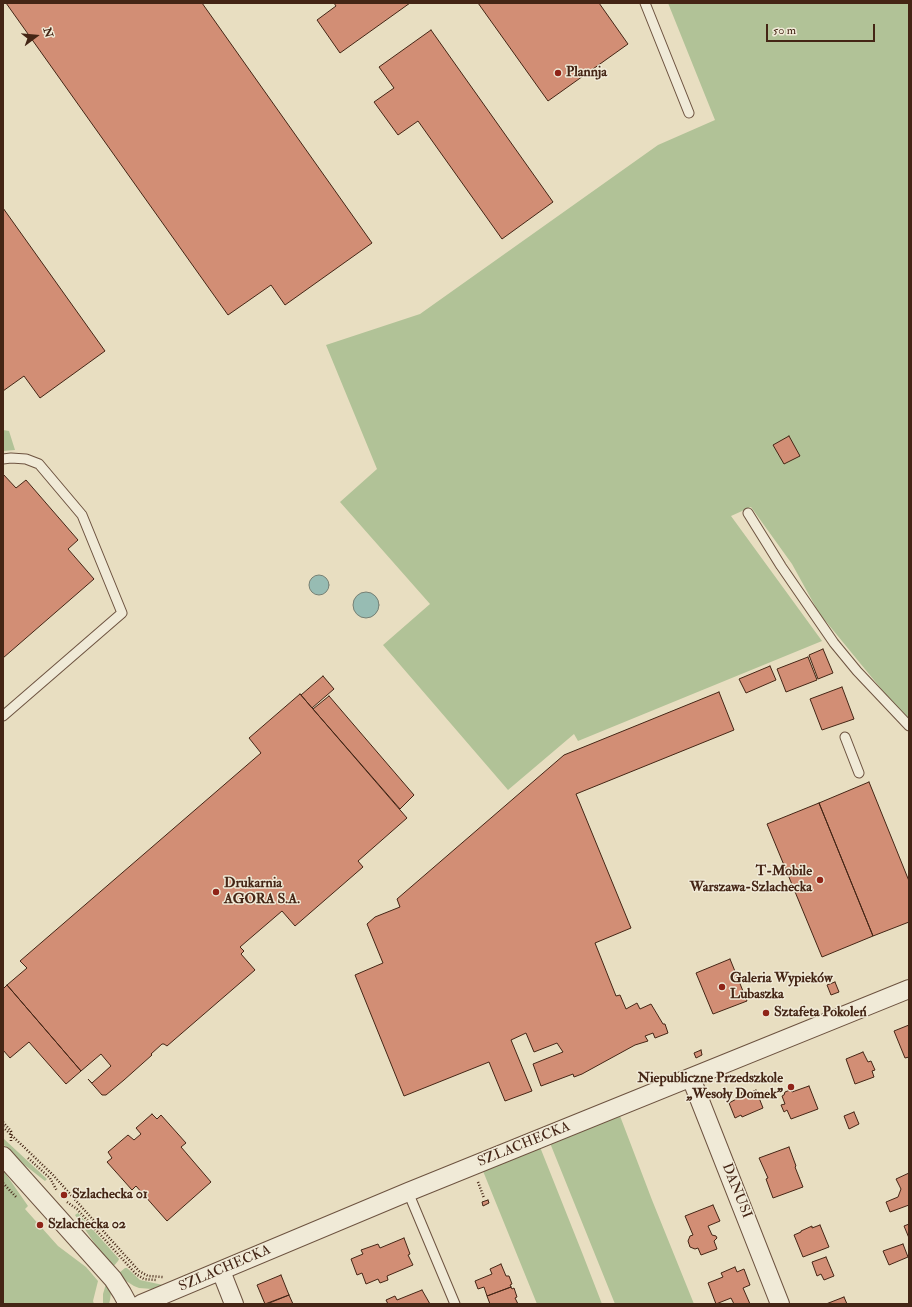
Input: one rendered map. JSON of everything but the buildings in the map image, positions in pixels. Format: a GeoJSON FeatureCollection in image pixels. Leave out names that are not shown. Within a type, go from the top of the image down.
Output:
{"type":"FeatureCollection","features":[{"type":"Feature","properties":{"kind":"street","name":"SZLACHECKA"},"geometry":{"type":"LineString","coordinates":[[141,1304],[408,1192],[909,989]]}},
{"type":"Feature","properties":{"kind":"street","name":"DANUSI"},"geometry":{"type":"LineString","coordinates":[[691,1078],[780,1304]]}},
{"type":"Feature","properties":{"kind":"street"},"geometry":{"type":"LineString","coordinates":[[10,1151],[113,1279],[128,1304]]}},
{"type":"Feature","properties":{"kind":"street"},"geometry":{"type":"LineString","coordinates":[[221,1271],[234,1304]]}},
{"type":"Feature","properties":{"kind":"lane"},"geometry":{"type":"LineString","coordinates":[[645,3],[689,113]]}},
{"type":"Feature","properties":{"kind":"lane"},"geometry":{"type":"LineString","coordinates":[[3,459],[26,459],[39,464],[82,515],[122,613],[3,716]]}},
{"type":"Feature","properties":{"kind":"lane"},"geometry":{"type":"LineString","coordinates":[[748,513],[781,566],[834,643],[909,726]]}},
{"type":"Feature","properties":{"kind":"lane"},"geometry":{"type":"LineString","coordinates":[[845,737],[859,773]]}},
{"type":"Feature","properties":{"kind":"lane"},"geometry":{"type":"LineString","coordinates":[[408,1192],[455,1304]]}},
{"type":"Feature","properties":{"kind":"path"},"geometry":{"type":"LineString","coordinates":[[3,1122],[11,1131],[10,1151]]}},
{"type":"Feature","properties":{"kind":"path"},"geometry":{"type":"LineString","coordinates":[[3,1127],[53,1175],[139,1271],[152,1277],[166,1276]]}},
{"type":"Feature","properties":{"kind":"path"},"geometry":{"type":"LineString","coordinates":[[28,1157],[50,1178],[57,1191],[67,1202],[77,1209],[136,1274],[144,1279],[158,1280]]}},
{"type":"Feature","properties":{"kind":"path"},"geometry":{"type":"LineString","coordinates":[[478,1182],[484,1198]]}},
{"type":"Feature","properties":{"kind":"green space"},"geometry":{"type":"Polygon","coordinates":[[[668,3],[909,3],[909,720],[896,707],[819,613],[792,564],[751,507],[731,516],[822,641],[578,741],[574,734],[508,790],[383,645],[430,604],[340,502],[377,469],[326,345],[420,314],[658,145],[715,120],[668,3]]]}},
{"type":"Feature","properties":{"kind":"green space"},"geometry":{"type":"Polygon","coordinates":[[[3,430],[9,431],[15,450],[3,451],[3,430]]]}},
{"type":"Feature","properties":{"kind":"green space"},"geometry":{"type":"Polygon","coordinates":[[[620,1116],[694,1304],[615,1304],[550,1143],[620,1116]]]}},
{"type":"Feature","properties":{"kind":"green space"},"geometry":{"type":"Polygon","coordinates":[[[3,1130],[4,1139],[47,1179],[45,1181],[17,1159],[3,1144],[3,1130]]]}},
{"type":"Feature","properties":{"kind":"green space"},"geometry":{"type":"Polygon","coordinates":[[[540,1147],[602,1304],[537,1304],[483,1171],[540,1147]]]}},
{"type":"Feature","properties":{"kind":"green space"},"geometry":{"type":"Polygon","coordinates":[[[3,1170],[28,1206],[25,1209],[58,1246],[86,1267],[98,1281],[93,1301],[94,1304],[3,1304],[3,1170]]]}},
{"type":"Feature","properties":{"kind":"green space"},"geometry":{"type":"Polygon","coordinates":[[[78,1213],[119,1259],[113,1267],[102,1254],[75,1215],[78,1213]]]}},
{"type":"Feature","properties":{"kind":"green space"},"geometry":{"type":"Polygon","coordinates":[[[127,1268],[140,1280],[163,1285],[157,1289],[139,1288],[134,1286],[123,1279],[119,1273],[127,1268]]]}},
{"type":"Feature","properties":{"kind":"green space"},"geometry":{"type":"Polygon","coordinates":[[[106,1284],[111,1293],[110,1300],[109,1304],[103,1304],[103,1294],[106,1284]]]}},
{"type":"Feature","properties":{"kind":"water"},"geometry":{"type":"Polygon","coordinates":[[[315,575],[323,575],[329,581],[329,589],[323,595],[315,595],[309,589],[309,581],[315,575]]]}},
{"type":"Feature","properties":{"kind":"water"},"geometry":{"type":"Polygon","coordinates":[[[366,592],[375,596],[379,605],[375,614],[366,618],[357,614],[353,605],[357,596],[366,592]]]}},
{"type":"Feature","properties":{"kind":"place","name":"Plannja"},"geometry":{"type":"Point","coordinates":[558,73]}},
{"type":"Feature","properties":{"kind":"place","name":"T-Mobile Warszawa-Szlachecka"},"geometry":{"type":"Point","coordinates":[820,880]}},
{"type":"Feature","properties":{"kind":"place","name":"Drukarnia AGORA S.A."},"geometry":{"type":"Point","coordinates":[216,892]}},
{"type":"Feature","properties":{"kind":"place","name":"Galeria Wypieków Lubaszka"},"geometry":{"type":"Point","coordinates":[722,987]}},
{"type":"Feature","properties":{"kind":"place","name":"Sztafeta Pokoleń"},"geometry":{"type":"Point","coordinates":[766,1013]}},
{"type":"Feature","properties":{"kind":"place","name":"Niepubliczne Przedszkole „Wesoły Domek”"},"geometry":{"type":"Point","coordinates":[791,1087]}},
{"type":"Feature","properties":{"kind":"place","name":"Szlachecka 01"},"geometry":{"type":"Point","coordinates":[64,1195]}},
{"type":"Feature","properties":{"kind":"place","name":"Szlachecka 02"},"geometry":{"type":"Point","coordinates":[40,1225]}}]}
